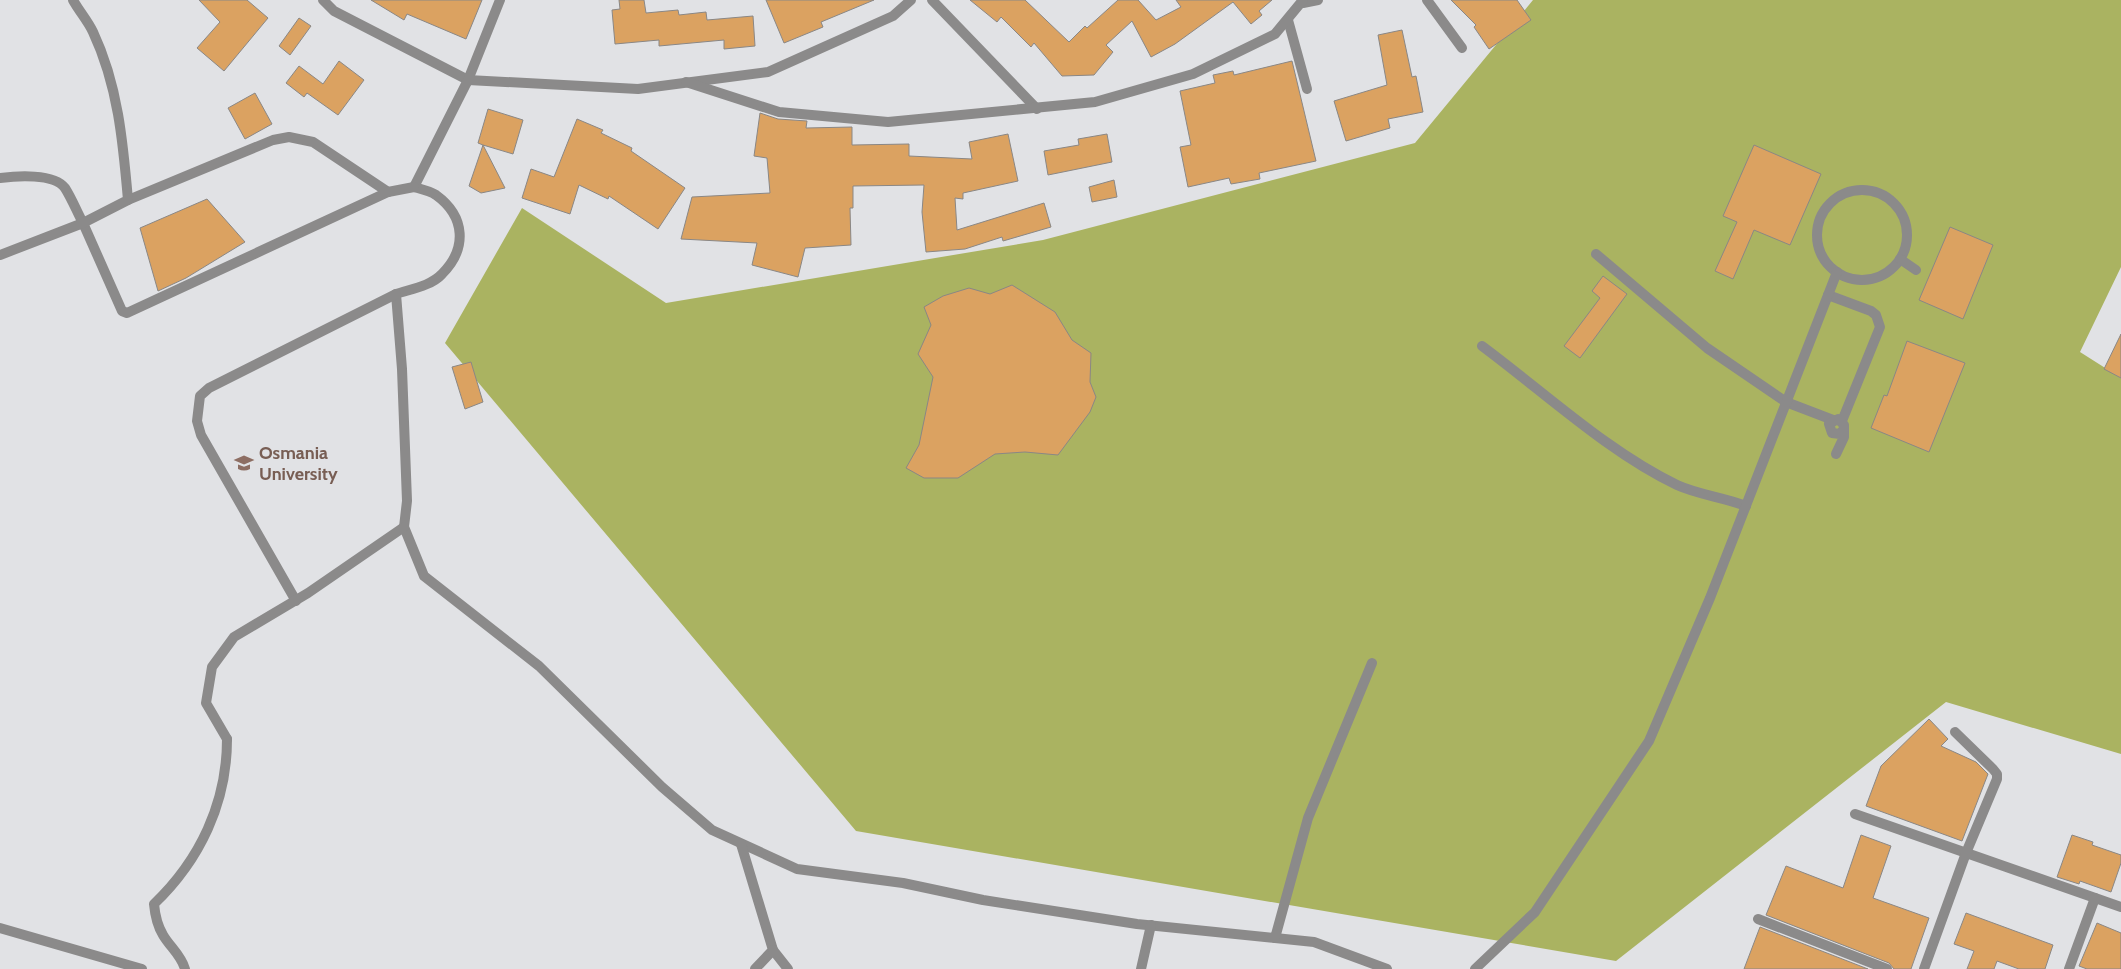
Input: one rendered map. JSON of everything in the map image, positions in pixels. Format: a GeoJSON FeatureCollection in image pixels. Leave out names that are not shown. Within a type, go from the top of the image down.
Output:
{"type":"FeatureCollection","features":[{"type":"Feature","properties":{"kind":"street"},"geometry":{"type":"LineString","coordinates":[[73,0],[93,32],[113,87],[122,128],[128,200]]}},
{"type":"Feature","properties":{"kind":"street"},"geometry":{"type":"LineString","coordinates":[[323,0],[334,11],[468,80],[638,89],[768,72],[893,16],[911,0]]}},
{"type":"Feature","properties":{"kind":"street"},"geometry":{"type":"LineString","coordinates":[[414,187],[468,80],[500,0]]}},
{"type":"Feature","properties":{"kind":"street"},"geometry":{"type":"LineString","coordinates":[[932,0],[1037,109]]}},
{"type":"Feature","properties":{"kind":"street"},"geometry":{"type":"LineString","coordinates":[[686,82],[779,112],[888,122],[1095,102],[1193,74],[1275,34],[1303,1],[1318,0]]}},
{"type":"Feature","properties":{"kind":"street"},"geometry":{"type":"LineString","coordinates":[[1427,0],[1462,48]]}},
{"type":"Feature","properties":{"kind":"street"},"geometry":{"type":"LineString","coordinates":[[1288,20],[1307,89]]}},
{"type":"Feature","properties":{"kind":"street"},"geometry":{"type":"LineString","coordinates":[[0,255],[83,223],[128,200],[273,140],[289,137],[313,142],[388,192]]}},
{"type":"Feature","properties":{"kind":"street"},"geometry":{"type":"LineString","coordinates":[[0,178],[19,175],[41,177],[64,186],[83,223],[122,311],[128,313],[388,192],[414,187],[435,194],[452,211],[461,232],[457,253],[441,276],[421,286],[396,294],[209,388],[200,396],[197,420],[202,435],[296,600]]}},
{"type":"Feature","properties":{"kind":"street"},"geometry":{"type":"LineString","coordinates":[[1856,190],[1871,190],[1886,196],[1896,205],[1906,224],[1906,246],[1900,259],[1891,270],[1878,277],[1864,280],[1850,278],[1837,272],[1826,262],[1819,248],[1817,233],[1820,210],[1841,195],[1856,190]]}},
{"type":"Feature","properties":{"kind":"street"},"geometry":{"type":"LineString","coordinates":[[1596,254],[1707,348],[1786,402],[1839,424]]}},
{"type":"Feature","properties":{"kind":"street"},"geometry":{"type":"LineString","coordinates":[[1900,259],[1916,270]]}},
{"type":"Feature","properties":{"kind":"street"},"geometry":{"type":"LineString","coordinates":[[1475,969],[1535,912],[1649,741],[1710,598],[1837,272]]}},
{"type":"Feature","properties":{"kind":"street"},"geometry":{"type":"LineString","coordinates":[[396,294],[402,369],[407,501],[404,526],[424,576],[540,666],[662,787],[712,830],[797,870],[903,883],[983,900],[1151,925],[1314,942],[1386,969]]}},
{"type":"Feature","properties":{"kind":"street"},"geometry":{"type":"LineString","coordinates":[[1828,295],[1876,314],[1880,327],[1839,424],[1844,437],[1836,454]]}},
{"type":"Feature","properties":{"kind":"street"},"geometry":{"type":"LineString","coordinates":[[1482,346],[1591,432],[1633,459],[1677,485],[1709,497],[1746,506]]}},
{"type":"Feature","properties":{"kind":"street"},"geometry":{"type":"LineString","coordinates":[[185,969],[182,959],[163,936],[156,918],[154,904],[182,876],[213,818],[227,767],[227,739],[206,703],[212,667],[234,637],[296,600],[404,526]]}},
{"type":"Feature","properties":{"kind":"street"},"geometry":{"type":"LineString","coordinates":[[1275,938],[1308,818],[1372,662]]}},
{"type":"Feature","properties":{"kind":"street"},"geometry":{"type":"LineString","coordinates":[[1924,969],[1966,852],[1997,774],[1955,732]]}},
{"type":"Feature","properties":{"kind":"street"},"geometry":{"type":"LineString","coordinates":[[1856,814],[2121,907]]}},
{"type":"Feature","properties":{"kind":"street"},"geometry":{"type":"LineString","coordinates":[[742,844],[773,950],[788,969]]}},
{"type":"Feature","properties":{"kind":"street"},"geometry":{"type":"LineString","coordinates":[[2069,969],[2095,898]]}},
{"type":"Feature","properties":{"kind":"street"},"geometry":{"type":"LineString","coordinates":[[1758,919],[1887,969]]}},
{"type":"Feature","properties":{"kind":"street"},"geometry":{"type":"LineString","coordinates":[[1141,969],[1151,925]]}},
{"type":"Feature","properties":{"kind":"street"},"geometry":{"type":"LineString","coordinates":[[0,928],[142,969]]}},
{"type":"Feature","properties":{"kind":"street"},"geometry":{"type":"LineString","coordinates":[[755,969],[773,950]]}},
{"type":"Feature","properties":{"kind":"green space"},"geometry":{"type":"Polygon","coordinates":[[[1533,0],[2121,0],[2121,267],[2080,352],[2121,378],[2121,754],[1946,702],[1616,961],[856,831],[445,343],[522,208],[666,303],[1043,240],[1415,143],[1533,0]]]}},
{"type":"Feature","properties":{"kind":"building"},"geometry":{"type":"Polygon","coordinates":[[[199,0],[247,0],[268,18],[224,71],[197,48],[220,22],[199,0]]]}},
{"type":"Feature","properties":{"kind":"building"},"geometry":{"type":"Polygon","coordinates":[[[371,0],[482,0],[466,39],[407,14],[404,20],[371,0]]]}},
{"type":"Feature","properties":{"kind":"building"},"geometry":{"type":"Polygon","coordinates":[[[619,0],[644,0],[646,13],[678,10],[679,15],[706,12],[707,20],[753,16],[755,46],[724,49],[724,40],[659,46],[659,40],[615,44],[612,10],[620,9],[619,0]]]}},
{"type":"Feature","properties":{"kind":"building"},"geometry":{"type":"Polygon","coordinates":[[[766,0],[874,0],[821,22],[823,27],[784,43],[766,0]]]}},
{"type":"Feature","properties":{"kind":"building"},"geometry":{"type":"Polygon","coordinates":[[[970,0],[1025,0],[1069,42],[1085,26],[1087,28],[1118,0],[1138,0],[1156,20],[1181,7],[1176,0],[1272,0],[1259,11],[1262,15],[1251,24],[1233,2],[1175,44],[1151,57],[1132,21],[1106,45],[1113,52],[1094,75],[1062,76],[1034,43],[1031,47],[1001,17],[997,22],[970,0]]]}},
{"type":"Feature","properties":{"kind":"building"},"geometry":{"type":"Polygon","coordinates":[[[1451,0],[1517,0],[1531,20],[1489,49],[1474,27],[1476,25],[1451,0]]]}},
{"type":"Feature","properties":{"kind":"building"},"geometry":{"type":"Polygon","coordinates":[[[299,18],[311,26],[290,55],[279,46],[299,18]]]}},
{"type":"Feature","properties":{"kind":"building"},"geometry":{"type":"Polygon","coordinates":[[[1402,30],[1412,77],[1416,76],[1423,112],[1388,119],[1390,128],[1346,141],[1334,101],[1387,85],[1378,35],[1402,30]]]}},
{"type":"Feature","properties":{"kind":"building"},"geometry":{"type":"Polygon","coordinates":[[[339,61],[364,80],[338,115],[307,93],[304,97],[286,83],[299,66],[323,84],[339,61]]]}},
{"type":"Feature","properties":{"kind":"building"},"geometry":{"type":"Polygon","coordinates":[[[1292,61],[1316,161],[1259,173],[1260,179],[1231,184],[1229,178],[1188,187],[1180,147],[1191,145],[1180,91],[1215,83],[1213,75],[1233,71],[1234,75],[1292,61]]]}},
{"type":"Feature","properties":{"kind":"building"},"geometry":{"type":"Polygon","coordinates":[[[255,93],[272,124],[245,139],[228,108],[255,93]]]}},
{"type":"Feature","properties":{"kind":"building"},"geometry":{"type":"Polygon","coordinates":[[[488,109],[523,120],[513,154],[478,143],[488,109]]]}},
{"type":"Feature","properties":{"kind":"building"},"geometry":{"type":"Polygon","coordinates":[[[760,113],[778,119],[807,121],[806,128],[852,127],[852,145],[909,144],[909,156],[972,159],[969,142],[1008,134],[1018,181],[963,193],[963,199],[955,198],[957,230],[1044,203],[1051,227],[1003,241],[1002,237],[965,249],[926,252],[922,212],[924,185],[853,186],[853,208],[850,208],[851,245],[805,248],[798,277],[752,265],[757,243],[681,239],[692,197],[770,193],[767,158],[754,156],[760,113]]]}},
{"type":"Feature","properties":{"kind":"building"},"geometry":{"type":"Polygon","coordinates":[[[577,119],[603,130],[601,133],[632,148],[631,151],[685,188],[658,229],[609,196],[608,199],[579,185],[570,214],[522,198],[531,169],[554,177],[577,119]]]}},
{"type":"Feature","properties":{"kind":"building"},"geometry":{"type":"Polygon","coordinates":[[[1107,134],[1112,162],[1048,175],[1044,151],[1079,145],[1078,139],[1107,134]]]}},
{"type":"Feature","properties":{"kind":"building"},"geometry":{"type":"Polygon","coordinates":[[[483,145],[505,188],[481,193],[469,186],[483,145]]]}},
{"type":"Feature","properties":{"kind":"building"},"geometry":{"type":"Polygon","coordinates":[[[1754,145],[1821,174],[1790,245],[1754,230],[1733,279],[1715,271],[1737,222],[1723,216],[1754,145]]]}},
{"type":"Feature","properties":{"kind":"building"},"geometry":{"type":"Polygon","coordinates":[[[1114,180],[1117,197],[1092,202],[1089,187],[1114,180]]]}},
{"type":"Feature","properties":{"kind":"building"},"geometry":{"type":"Polygon","coordinates":[[[207,199],[245,242],[186,278],[158,291],[140,228],[207,199]]]}},
{"type":"Feature","properties":{"kind":"building"},"geometry":{"type":"Polygon","coordinates":[[[1950,227],[1993,245],[1963,319],[1919,300],[1950,227]]]}},
{"type":"Feature","properties":{"kind":"building"},"geometry":{"type":"Polygon","coordinates":[[[1603,276],[1627,294],[1580,358],[1564,346],[1600,298],[1592,291],[1603,276]]]}},
{"type":"Feature","properties":{"kind":"building"},"geometry":{"type":"Polygon","coordinates":[[[1012,285],[1055,312],[1072,340],[1091,353],[1090,382],[1096,397],[1090,412],[1058,455],[1025,452],[995,454],[958,478],[924,478],[906,468],[919,445],[933,377],[918,354],[931,325],[924,307],[943,296],[969,288],[990,294],[1012,285]]]}},
{"type":"Feature","properties":{"kind":"building"},"geometry":{"type":"Polygon","coordinates":[[[2121,334],[2121,378],[2104,369],[2121,334]]]}},
{"type":"Feature","properties":{"kind":"building"},"geometry":{"type":"Polygon","coordinates":[[[1907,341],[1965,363],[1929,452],[1871,428],[1884,395],[1887,396],[1907,341]]]}},
{"type":"Feature","properties":{"kind":"building"},"geometry":{"type":"Polygon","coordinates":[[[471,362],[483,402],[465,409],[452,367],[471,362]]]}},
{"type":"Feature","properties":{"kind":"building"},"geometry":{"type":"Polygon","coordinates":[[[1929,719],[1948,739],[1941,746],[1976,762],[1988,774],[1962,841],[1866,806],[1881,766],[1929,719]]]}},
{"type":"Feature","properties":{"kind":"building"},"geometry":{"type":"Polygon","coordinates":[[[1861,835],[1891,846],[1873,898],[1929,918],[1911,969],[1894,969],[1889,963],[1766,915],[1786,866],[1843,888],[1861,835]]]}},
{"type":"Feature","properties":{"kind":"building"},"geometry":{"type":"Polygon","coordinates":[[[2072,835],[2093,842],[2092,845],[2121,855],[2121,863],[2111,892],[2080,881],[2079,884],[2057,877],[2072,835]]]}},
{"type":"Feature","properties":{"kind":"building"},"geometry":{"type":"Polygon","coordinates":[[[1966,913],[2053,945],[2045,969],[2019,969],[1997,961],[1994,969],[1967,969],[1974,951],[1954,944],[1966,913]]]}},
{"type":"Feature","properties":{"kind":"building"},"geometry":{"type":"Polygon","coordinates":[[[2097,923],[2121,933],[2121,969],[2087,969],[2079,966],[2097,923]]]}},
{"type":"Feature","properties":{"kind":"building"},"geometry":{"type":"Polygon","coordinates":[[[1760,927],[1868,969],[1744,969],[1760,927]]]}},
{"type":"Feature","properties":{"kind":"place","name":"Osmania University"},"geometry":{"type":"Point","coordinates":[244,463]}}]}
